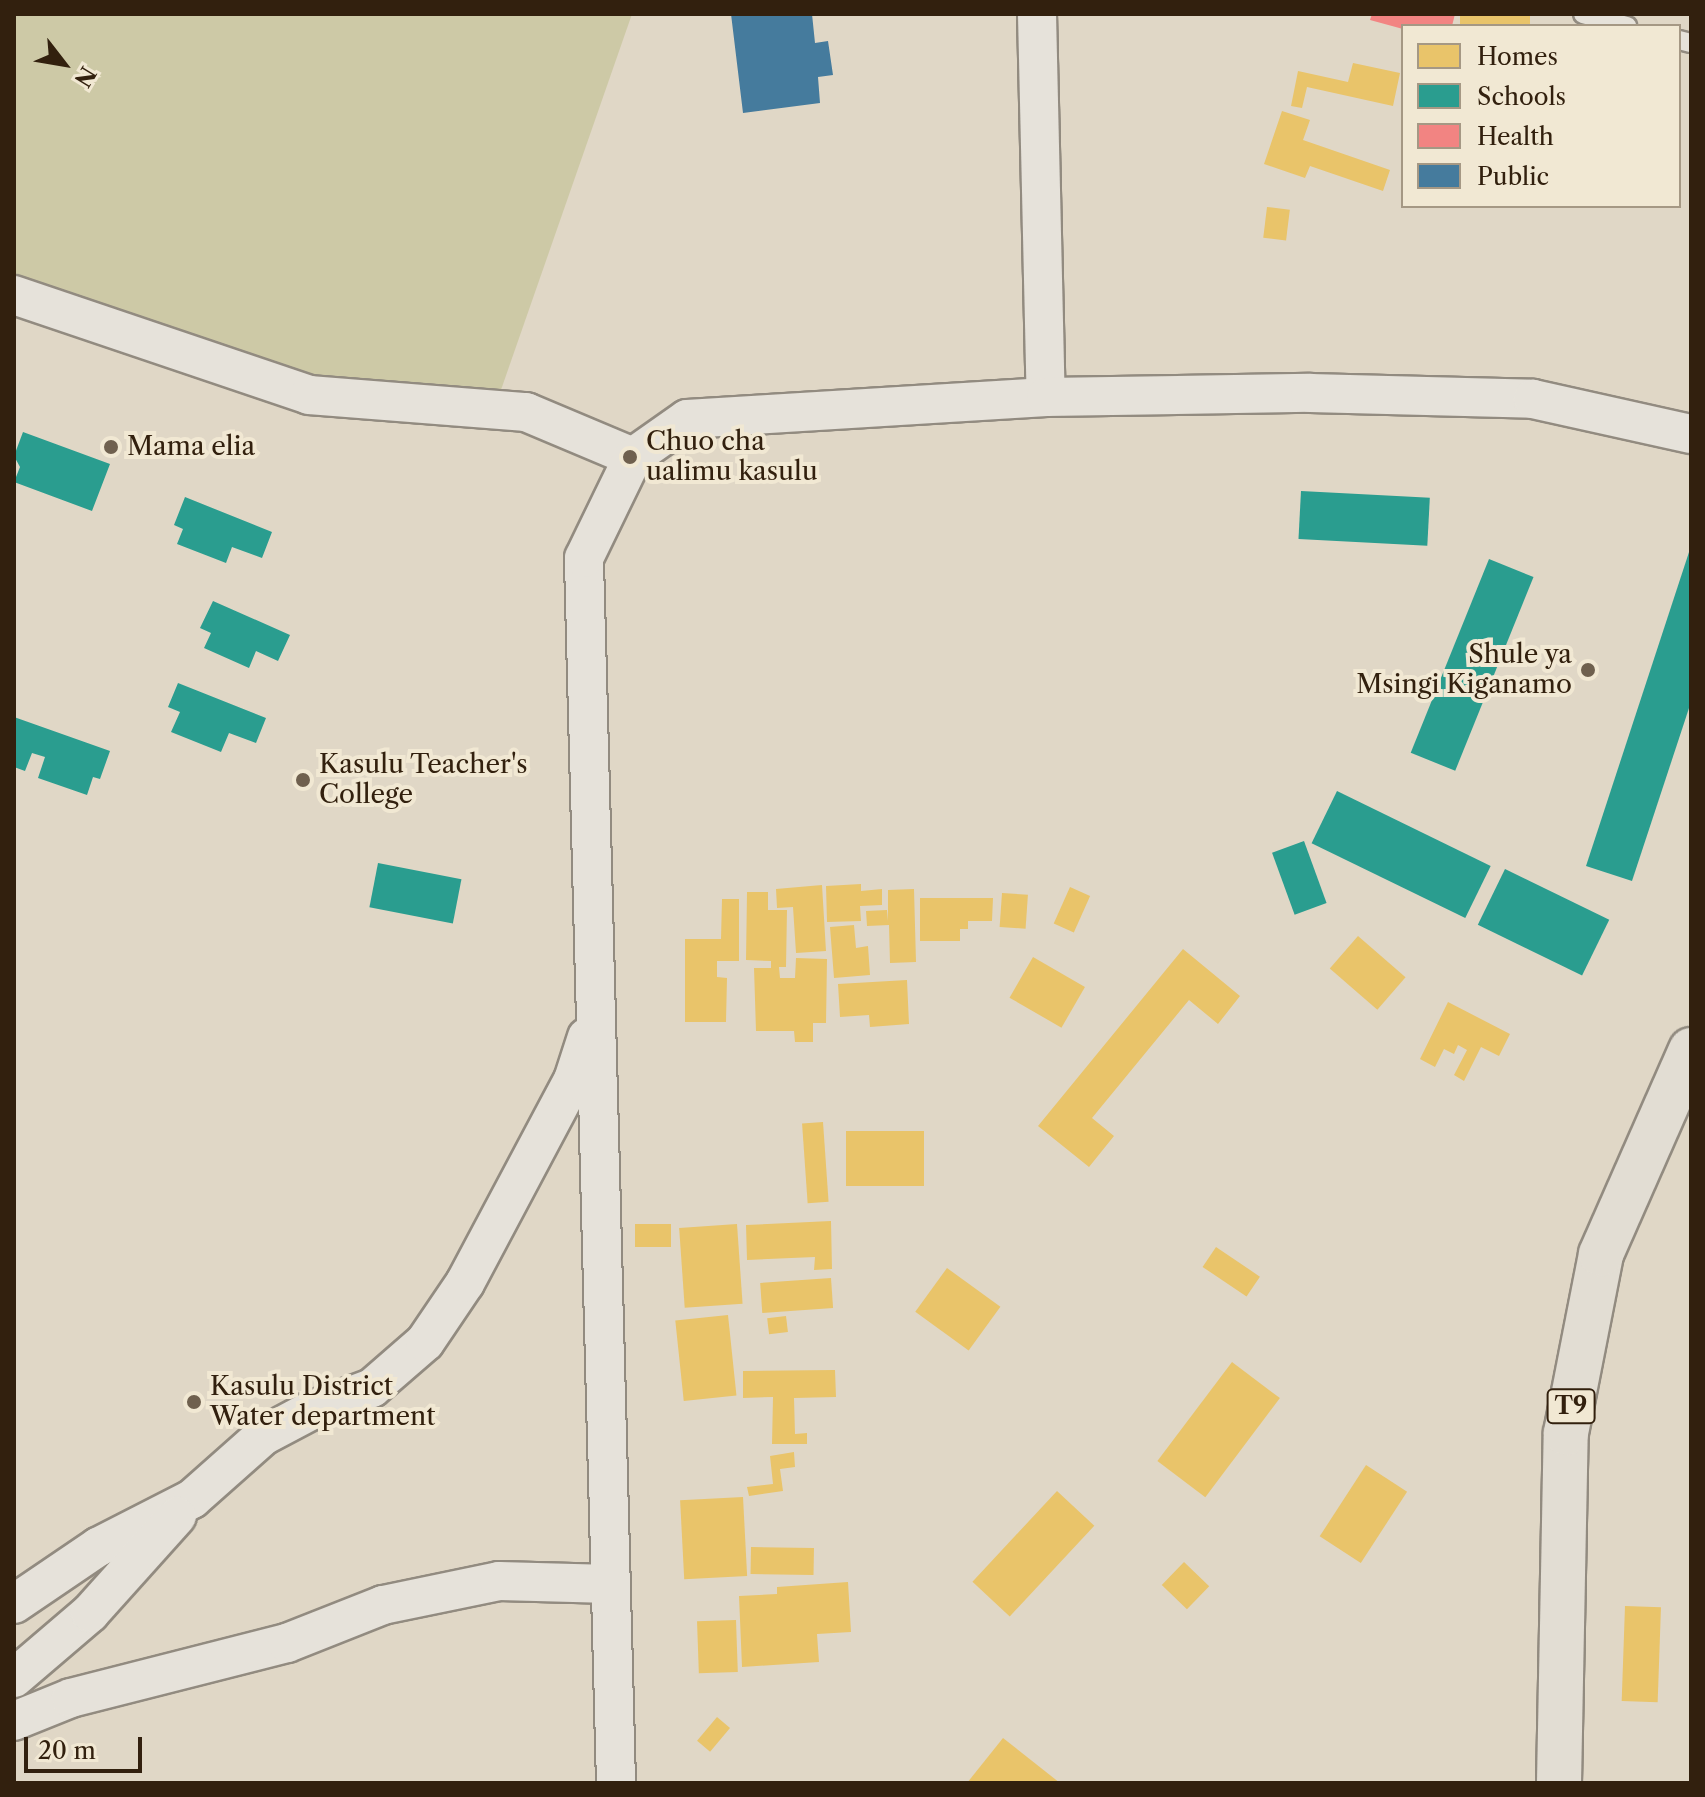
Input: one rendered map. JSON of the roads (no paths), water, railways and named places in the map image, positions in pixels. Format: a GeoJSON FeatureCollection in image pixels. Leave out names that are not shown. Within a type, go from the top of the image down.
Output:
{"type":"FeatureCollection","features":[{"type":"Feature","properties":{"kind":"highway","name":"T9"},"geometry":{"type":"LineString","coordinates":[[1559,1783],[1566,1433],[1601,1254],[1691,1050]]}},
{"type":"Feature","properties":{"kind":"street"},"geometry":{"type":"LineString","coordinates":[[1037,14],[1046,397]]}},
{"type":"Feature","properties":{"kind":"street"},"geometry":{"type":"LineString","coordinates":[[14,295],[309,395],[526,412],[633,457]]}},
{"type":"Feature","properties":{"kind":"street"},"geometry":{"type":"LineString","coordinates":[[616,1783],[584,558],[633,457],[687,419],[1046,397],[1310,393],[1533,399],[1691,434]]}},
{"type":"Feature","properties":{"kind":"street"},"geometry":{"type":"LineString","coordinates":[[14,1678],[90,1613],[192,1499],[263,1436],[310,1411],[372,1388],[425,1342],[465,1283],[573,1080],[596,1008]]}},
{"type":"Feature","properties":{"kind":"street"},"geometry":{"type":"LineString","coordinates":[[14,1604],[98,1547],[192,1499]]}},
{"type":"Feature","properties":{"kind":"street"},"geometry":{"type":"LineString","coordinates":[[14,1721],[71,1698],[287,1643],[383,1605],[499,1581],[611,1584]]}},
{"type":"Feature","properties":{"kind":"lane"},"geometry":{"type":"LineString","coordinates":[[1583,14],[1620,24]]}},
{"type":"Feature","properties":{"kind":"place","name":"Mama elia"},"geometry":{"type":"Point","coordinates":[111,447]}},
{"type":"Feature","properties":{"kind":"place","name":"Chuo cha ualimu kasulu"},"geometry":{"type":"Point","coordinates":[630,457]}},
{"type":"Feature","properties":{"kind":"place","name":"Shule ya Msingi Kiganamo"},"geometry":{"type":"Point","coordinates":[1588,670]}},
{"type":"Feature","properties":{"kind":"place","name":"Kasulu Teacher's College"},"geometry":{"type":"Point","coordinates":[303,780]}},
{"type":"Feature","properties":{"kind":"place","name":"Kasulu District Water department"},"geometry":{"type":"Point","coordinates":[194,1402]}}]}
